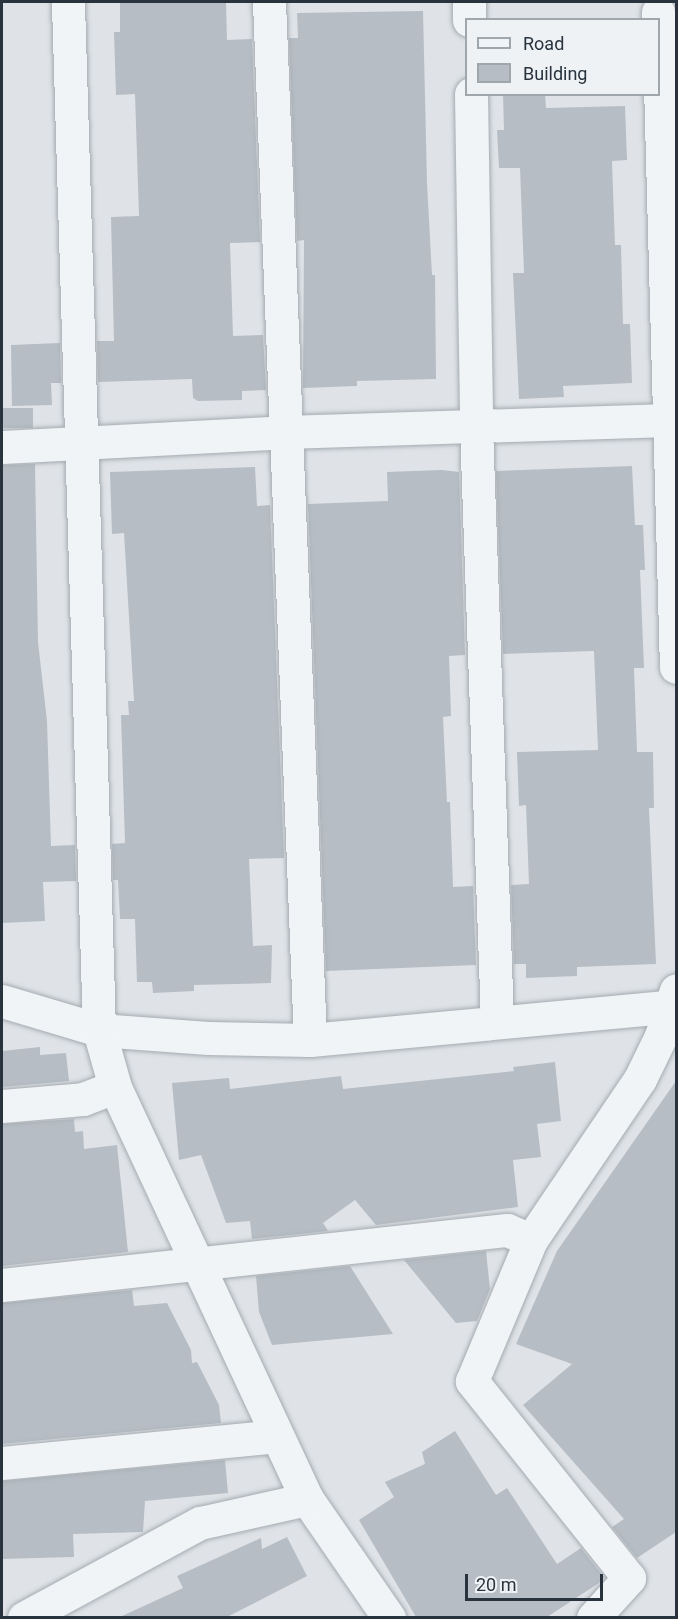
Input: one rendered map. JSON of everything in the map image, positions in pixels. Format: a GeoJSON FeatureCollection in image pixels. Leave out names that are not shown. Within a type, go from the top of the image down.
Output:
{"type":"FeatureCollection","features":[{"type":"Feature","properties":{"kind":"street"},"geometry":{"type":"LineString","coordinates":[[68,2],[99,1030],[115,1087],[201,1265],[307,1499],[389,1617]]}},
{"type":"Feature","properties":{"kind":"street"},"geometry":{"type":"LineString","coordinates":[[269,2],[310,1040]]}},
{"type":"Feature","properties":{"kind":"street"},"geometry":{"type":"LineString","coordinates":[[469,2],[470,18]]}},
{"type":"Feature","properties":{"kind":"street"},"geometry":{"type":"LineString","coordinates":[[660,52],[676,667]]}},
{"type":"Feature","properties":{"kind":"street"},"geometry":{"type":"LineString","coordinates":[[471,96],[476,428],[497,1021]]}},
{"type":"Feature","properties":{"kind":"street"},"geometry":{"type":"LineString","coordinates":[[2,447],[285,432],[476,428],[669,420]]}},
{"type":"Feature","properties":{"kind":"street"},"geometry":{"type":"LineString","coordinates":[[2,1001],[99,1030],[208,1038],[310,1040],[674,1001],[640,1079],[531,1240],[472,1381],[629,1578],[593,1617]]}},
{"type":"Feature","properties":{"kind":"street"},"geometry":{"type":"LineString","coordinates":[[2,1106],[83,1099],[115,1087]]}},
{"type":"Feature","properties":{"kind":"street"},"geometry":{"type":"LineString","coordinates":[[2,1285],[507,1230],[531,1240]]}},
{"type":"Feature","properties":{"kind":"street"},"geometry":{"type":"LineString","coordinates":[[2,1464],[277,1436]]}},
{"type":"Feature","properties":{"kind":"street"},"geometry":{"type":"LineString","coordinates":[[24,1617],[200,1523],[307,1499]]}},
{"type":"Feature","properties":{"kind":"building"},"geometry":{"type":"Polygon","coordinates":[[[120,2],[226,2],[227,40],[252,39],[260,242],[230,243],[233,336],[263,335],[266,390],[242,391],[242,400],[198,401],[193,398],[192,379],[98,382],[97,341],[114,341],[111,217],[139,216],[135,94],[116,95],[114,32],[120,32],[120,2]]]}},
{"type":"Feature","properties":{"kind":"building"},"geometry":{"type":"Polygon","coordinates":[[[423,11],[427,183],[432,275],[435,275],[436,379],[357,381],[357,386],[303,388],[304,240],[297,241],[289,38],[298,38],[297,13],[423,11]]]}},
{"type":"Feature","properties":{"kind":"building"},"geometry":{"type":"Polygon","coordinates":[[[503,96],[545,96],[546,108],[625,106],[627,160],[612,161],[615,245],[621,245],[623,324],[630,324],[632,383],[563,386],[564,397],[519,399],[513,273],[524,273],[520,168],[499,168],[497,130],[504,130],[503,96]]]}},
{"type":"Feature","properties":{"kind":"building"},"geometry":{"type":"Polygon","coordinates":[[[60,343],[61,383],[51,383],[52,405],[12,406],[11,345],[60,343]]]}},
{"type":"Feature","properties":{"kind":"building"},"geometry":{"type":"Polygon","coordinates":[[[2,408],[33,408],[33,428],[2,428],[2,408]]]}},
{"type":"Feature","properties":{"kind":"building"},"geometry":{"type":"Polygon","coordinates":[[[35,464],[38,642],[47,721],[51,846],[75,845],[76,881],[43,882],[45,921],[2,923],[2,465],[35,464]]]}},
{"type":"Feature","properties":{"kind":"building"},"geometry":{"type":"Polygon","coordinates":[[[632,466],[635,525],[643,525],[645,570],[640,570],[644,668],[634,668],[637,752],[653,752],[654,808],[649,808],[656,964],[577,967],[577,976],[526,978],[526,964],[514,964],[511,885],[529,884],[526,805],[519,806],[517,752],[598,750],[594,651],[503,654],[496,471],[632,466]]]}},
{"type":"Feature","properties":{"kind":"building"},"geometry":{"type":"Polygon","coordinates":[[[255,467],[257,506],[270,505],[284,858],[249,859],[253,946],[272,945],[271,983],[194,985],[194,991],[153,993],[152,982],[137,982],[135,919],[120,919],[118,880],[113,880],[112,844],[125,843],[121,715],[129,715],[128,701],[134,701],[124,533],[112,534],[110,472],[255,467]]]}},
{"type":"Feature","properties":{"kind":"building"},"geometry":{"type":"Polygon","coordinates":[[[442,470],[459,472],[465,655],[449,656],[451,716],[443,717],[447,802],[450,802],[453,887],[473,886],[476,965],[326,971],[308,504],[388,501],[387,472],[442,470]]]}},
{"type":"Feature","properties":{"kind":"building"},"geometry":{"type":"Polygon","coordinates":[[[40,1047],[40,1055],[66,1053],[69,1081],[2,1087],[2,1051],[40,1047]]]}},
{"type":"Feature","properties":{"kind":"building"},"geometry":{"type":"Polygon","coordinates":[[[555,1062],[561,1121],[537,1124],[541,1157],[513,1160],[518,1207],[376,1225],[355,1200],[323,1223],[328,1231],[252,1239],[250,1221],[226,1223],[201,1155],[179,1160],[172,1083],[229,1078],[230,1089],[341,1076],[343,1089],[514,1071],[513,1067],[555,1062]]]}},
{"type":"Feature","properties":{"kind":"building"},"geometry":{"type":"Polygon","coordinates":[[[676,1081],[676,1532],[637,1558],[612,1527],[624,1519],[523,1405],[572,1364],[516,1344],[557,1251],[676,1081]]]}},
{"type":"Feature","properties":{"kind":"building"},"geometry":{"type":"Polygon","coordinates":[[[74,1119],[75,1132],[83,1131],[84,1149],[117,1145],[128,1252],[2,1266],[2,1124],[74,1119]]]}},
{"type":"Feature","properties":{"kind":"building"},"geometry":{"type":"Polygon","coordinates":[[[486,1251],[490,1289],[477,1321],[456,1323],[404,1260],[486,1251]]]}},
{"type":"Feature","properties":{"kind":"building"},"geometry":{"type":"Polygon","coordinates":[[[350,1266],[393,1334],[272,1345],[259,1312],[256,1276],[350,1266]]]}},
{"type":"Feature","properties":{"kind":"building"},"geometry":{"type":"Polygon","coordinates":[[[132,1290],[134,1306],[167,1303],[191,1350],[192,1363],[197,1362],[219,1405],[221,1423],[2,1444],[2,1303],[132,1290]]]}},
{"type":"Feature","properties":{"kind":"building"},"geometry":{"type":"Polygon","coordinates":[[[455,1431],[496,1495],[507,1488],[557,1564],[581,1548],[604,1577],[599,1583],[547,1617],[416,1617],[359,1520],[394,1497],[385,1482],[425,1464],[422,1452],[455,1431]]]}},
{"type":"Feature","properties":{"kind":"building"},"geometry":{"type":"Polygon","coordinates":[[[225,1460],[228,1493],[145,1501],[143,1532],[73,1534],[74,1557],[2,1559],[2,1481],[225,1460]]]}},
{"type":"Feature","properties":{"kind":"building"},"geometry":{"type":"Polygon","coordinates":[[[287,1537],[307,1576],[227,1617],[120,1617],[183,1588],[177,1576],[261,1538],[262,1549],[287,1537]]]}}]}
